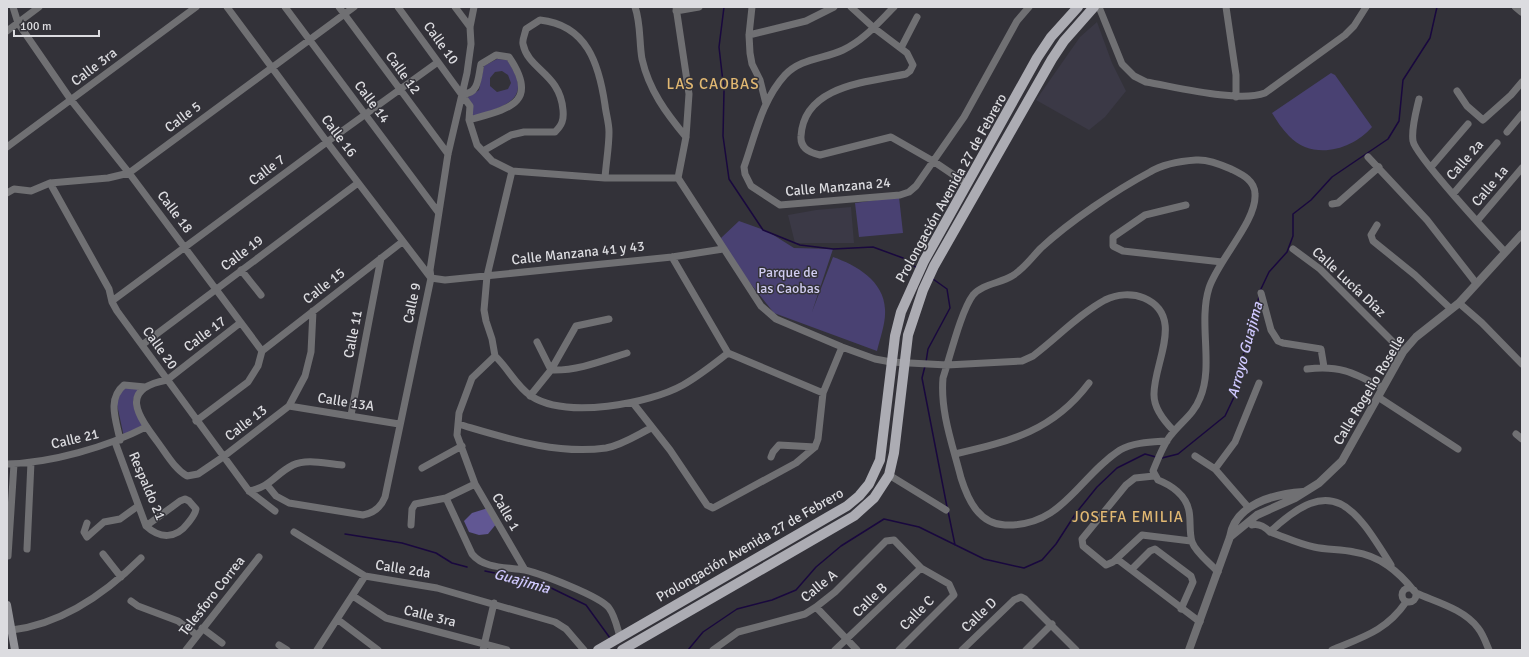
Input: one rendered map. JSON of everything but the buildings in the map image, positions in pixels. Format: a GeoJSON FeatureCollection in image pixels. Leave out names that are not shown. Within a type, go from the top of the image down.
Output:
{"type":"FeatureCollection","features":[{"type":"Feature","properties":{"kind":"main road","name":"Prolongación Avenida 27 de Febrero"},"geometry":{"type":"LineString","coordinates":[[598,650],[840,510],[859,496],[869,484],[880,460],[891,362],[901,312],[913,284],[924,261],[1041,53],[1051,37],[1078,7]]}},
{"type":"Feature","properties":{"kind":"main road","name":"Prolongación Avenida 27 de Febrero"},"geometry":{"type":"LineString","coordinates":[[622,650],[854,516],[874,498],[889,475],[894,453],[908,335],[923,290],[934,266],[1052,59],[1064,40],[1094,7]]}},
{"type":"Feature","properties":{"kind":"main road"},"geometry":{"type":"LineString","coordinates":[[7,605],[15,650]]}},
{"type":"Feature","properties":{"kind":"street","name":"Calle 18"},"geometry":{"type":"LineString","coordinates":[[13,7],[18,22],[71,100],[129,173],[262,351]]}},
{"type":"Feature","properties":{"kind":"street"},"geometry":{"type":"LineString","coordinates":[[7,31],[39,7]]}},
{"type":"Feature","properties":{"kind":"street","name":"Calle 3ra"},"geometry":{"type":"LineString","coordinates":[[7,147],[196,7]]}},
{"type":"Feature","properties":{"kind":"street","name":"Calle 16"},"geometry":{"type":"LineString","coordinates":[[227,7],[402,242],[431,278]]}},
{"type":"Feature","properties":{"kind":"street","name":"Calle 14"},"geometry":{"type":"LineString","coordinates":[[285,7],[438,212]]}},
{"type":"Feature","properties":{"kind":"street","name":"Calle 12"},"geometry":{"type":"LineString","coordinates":[[339,7],[448,154]]}},
{"type":"Feature","properties":{"kind":"street","name":"Calle 5"},"geometry":{"type":"LineString","coordinates":[[7,192],[14,189],[31,191],[50,183],[108,178],[129,173],[354,7]]}},
{"type":"Feature","properties":{"kind":"street","name":"Calle 10"},"geometry":{"type":"LineString","coordinates":[[398,7],[470,106],[469,120],[472,134],[483,152]]}},
{"type":"Feature","properties":{"kind":"street"},"geometry":{"type":"LineString","coordinates":[[455,7],[470,27]]}},
{"type":"Feature","properties":{"kind":"street","name":"Calle 9"},"geometry":{"type":"LineString","coordinates":[[267,485],[276,496],[286,502],[363,515],[371,514],[386,497],[399,424],[431,278],[430,270],[438,212],[448,154],[462,94],[470,44],[470,27],[474,7]]}},
{"type":"Feature","properties":{"kind":"street"},"geometry":{"type":"LineString","coordinates":[[635,7],[638,16],[642,59],[653,91],[670,118],[686,137]]}},
{"type":"Feature","properties":{"kind":"street"},"geometry":{"type":"LineString","coordinates":[[699,7],[676,9],[689,94],[686,137],[678,178],[723,249],[761,306],[768,314],[776,319],[842,347],[875,359],[891,362],[948,365],[1022,361],[1042,350],[1094,307],[1107,299],[1135,294],[1150,300],[1160,311],[1165,324],[1166,338],[1154,394],[1159,413],[1174,431]]}},
{"type":"Feature","properties":{"kind":"street"},"geometry":{"type":"LineString","coordinates":[[752,7],[749,35],[752,64],[760,80],[766,104]]}},
{"type":"Feature","properties":{"kind":"street"},"geometry":{"type":"LineString","coordinates":[[749,35],[806,21],[834,7]]}},
{"type":"Feature","properties":{"kind":"street"},"geometry":{"type":"LineString","coordinates":[[851,7],[874,28],[901,48],[911,58],[913,65],[910,71],[906,74],[837,90],[825,95],[813,106],[803,124],[801,137],[803,147],[811,153],[820,155],[891,136],[933,161],[967,184]]}},
{"type":"Feature","properties":{"kind":"street","name":"Calle Manzana 24"},"geometry":{"type":"LineString","coordinates":[[894,7],[861,40],[841,50],[804,61],[784,75],[766,104],[744,167],[745,174],[751,186],[780,205],[900,195],[909,192],[916,186],[964,117],[1017,21],[1029,7]]}},
{"type":"Feature","properties":{"kind":"street"},"geometry":{"type":"LineString","coordinates":[[1099,7],[1122,64],[1134,76],[1146,82],[1236,97],[1256,97],[1265,93],[1345,35],[1354,26],[1366,7]]}},
{"type":"Feature","properties":{"kind":"street"},"geometry":{"type":"LineString","coordinates":[[1226,7],[1236,75],[1236,97]]}},
{"type":"Feature","properties":{"kind":"street"},"geometry":{"type":"LineString","coordinates":[[1516,7],[1522,12]]}},
{"type":"Feature","properties":{"kind":"street"},"geometry":{"type":"LineString","coordinates":[[901,48],[917,17]]}},
{"type":"Feature","properties":{"kind":"street"},"geometry":{"type":"LineString","coordinates":[[605,178],[609,132],[601,79],[591,52],[568,28],[553,21],[540,20],[526,29],[522,43],[527,55],[549,76],[558,89],[563,104],[564,118],[561,126],[555,132],[524,132],[511,135],[483,152],[492,161],[512,171],[605,178],[678,178]]}},
{"type":"Feature","properties":{"kind":"street"},"geometry":{"type":"LineString","coordinates":[[462,94],[469,94],[476,88],[481,64],[496,55],[509,57],[518,70],[522,81],[521,94],[514,103],[495,114],[469,120]]}},
{"type":"Feature","properties":{"kind":"street","name":"Calle 7"},"geometry":{"type":"LineString","coordinates":[[112,301],[365,114],[438,62]]}},
{"type":"Feature","properties":{"kind":"street"},"geometry":{"type":"LineString","coordinates":[[1457,91],[1467,106],[1483,120],[1511,95],[1522,82]]}},
{"type":"Feature","properties":{"kind":"street"},"geometry":{"type":"LineString","coordinates":[[1418,99],[1413,142],[1453,194],[1478,220],[1505,252]]}},
{"type":"Feature","properties":{"kind":"street"},"geometry":{"type":"LineString","coordinates":[[1507,132],[1522,114]]}},
{"type":"Feature","properties":{"kind":"street"},"geometry":{"type":"LineString","coordinates":[[1431,167],[1468,124]]}},
{"type":"Feature","properties":{"kind":"street","name":"Calle 2a"},"geometry":{"type":"LineString","coordinates":[[1453,194],[1497,142]]}},
{"type":"Feature","properties":{"kind":"street"},"geometry":{"type":"LineString","coordinates":[[1368,157],[1427,220],[1476,283]]}},
{"type":"Feature","properties":{"kind":"street"},"geometry":{"type":"LineString","coordinates":[[1167,440],[1141,443],[1122,449],[1091,475],[1052,514],[1040,520],[1020,526],[999,525],[988,521],[974,508],[965,492],[946,419],[942,390],[943,378],[968,304],[978,289],[1012,276],[1026,265],[1042,247],[1097,205],[1150,171],[1168,164],[1197,159],[1215,162],[1248,179],[1254,185],[1256,194],[1253,209],[1209,287],[1204,314],[1205,385],[1195,408],[1188,418],[1167,440],[1153,471],[1154,476],[1158,480],[1171,485],[1183,499],[1189,510],[1192,541],[1195,548],[1218,572]]}},
{"type":"Feature","properties":{"kind":"street"},"geometry":{"type":"LineString","coordinates":[[1332,204],[1338,203],[1379,167]]}},
{"type":"Feature","properties":{"kind":"street","name":"Calle 1a"},"geometry":{"type":"LineString","coordinates":[[1478,220],[1522,168]]}},
{"type":"Feature","properties":{"kind":"street"},"geometry":{"type":"LineString","coordinates":[[512,171],[487,276],[484,310],[495,356],[507,367],[522,390],[530,396],[548,404],[567,408],[633,403],[683,385],[728,353]]}},
{"type":"Feature","properties":{"kind":"street","name":"Calle 19"},"geometry":{"type":"LineString","coordinates":[[142,346],[215,289],[358,182]]}},
{"type":"Feature","properties":{"kind":"street","name":"Calle 20"},"geometry":{"type":"LineString","coordinates":[[50,183],[109,289],[117,312],[249,491],[275,511]]}},
{"type":"Feature","properties":{"kind":"street"},"geometry":{"type":"LineString","coordinates":[[1186,205],[1158,210],[1145,215],[1117,233],[1113,237],[1113,246],[1123,251],[1222,262]]}},
{"type":"Feature","properties":{"kind":"street"},"geometry":{"type":"LineString","coordinates":[[1377,225],[1371,235],[1374,241],[1451,309]]}},
{"type":"Feature","properties":{"kind":"street","name":"Calle Rogelio Roselle"},"geometry":{"type":"LineString","coordinates":[[1230,537],[1250,523],[1257,515],[1305,492],[1326,478],[1342,461],[1403,352],[1416,337],[1459,303],[1521,236]]}},
{"type":"Feature","properties":{"kind":"street","name":"Calle 15"},"geometry":{"type":"LineString","coordinates":[[262,351],[402,242]]}},
{"type":"Feature","properties":{"kind":"street","name":"Calle Manzana 41 y 43"},"geometry":{"type":"LineString","coordinates":[[431,278],[445,280],[487,276],[672,257],[723,249]]}},
{"type":"Feature","properties":{"kind":"street","name":"Calle Lucía Díaz"},"geometry":{"type":"LineString","coordinates":[[1293,249],[1320,269],[1403,352]]}},
{"type":"Feature","properties":{"kind":"street"},"geometry":{"type":"LineString","coordinates":[[672,257],[728,353],[823,393]]}},
{"type":"Feature","properties":{"kind":"street","name":"Calle 11"},"geometry":{"type":"LineString","coordinates":[[351,415],[381,258]]}},
{"type":"Feature","properties":{"kind":"street"},"geometry":{"type":"LineString","coordinates":[[241,270],[261,295]]}},
{"type":"Feature","properties":{"kind":"street"},"geometry":{"type":"LineString","coordinates":[[1261,293],[1274,337],[1283,343],[1321,349],[1324,367]]}},
{"type":"Feature","properties":{"kind":"street"},"geometry":{"type":"LineString","coordinates":[[1459,303],[1482,323],[1522,364]]}},
{"type":"Feature","properties":{"kind":"street","name":"Calle 13"},"geometry":{"type":"LineString","coordinates":[[146,427],[178,469],[187,476],[198,474],[223,457],[289,406],[305,376],[311,352],[313,311]]}},
{"type":"Feature","properties":{"kind":"street"},"geometry":{"type":"LineString","coordinates":[[530,396],[551,370],[576,326],[609,319]]}},
{"type":"Feature","properties":{"kind":"street","name":"Calle 17"},"geometry":{"type":"LineString","coordinates":[[117,441],[114,400],[117,391],[124,385],[145,387],[154,382],[167,380],[240,323]]}},
{"type":"Feature","properties":{"kind":"street"},"geometry":{"type":"LineString","coordinates":[[536,342],[551,370]]}},
{"type":"Feature","properties":{"kind":"street"},"geometry":{"type":"LineString","coordinates":[[633,403],[651,428],[670,450],[710,508],[717,507],[796,463],[815,447],[818,439],[823,393],[842,347]]}},
{"type":"Feature","properties":{"kind":"street"},"geometry":{"type":"LineString","coordinates":[[196,420],[248,382],[258,366],[262,351]]}},
{"type":"Feature","properties":{"kind":"street"},"geometry":{"type":"LineString","coordinates":[[551,370],[578,368],[627,353]]}},
{"type":"Feature","properties":{"kind":"street","name":"Calle 1"},"geometry":{"type":"LineString","coordinates":[[495,356],[472,378],[459,413],[458,435],[474,484],[525,570]]}},
{"type":"Feature","properties":{"kind":"street"},"geometry":{"type":"LineString","coordinates":[[1307,369],[1324,367],[1338,368],[1353,373],[1383,388]]}},
{"type":"Feature","properties":{"kind":"street"},"geometry":{"type":"LineString","coordinates":[[955,454],[1004,441],[1040,428],[1069,406],[1089,382]]}},
{"type":"Feature","properties":{"kind":"street"},"geometry":{"type":"LineString","coordinates":[[1215,469],[1235,442],[1259,383]]}},
{"type":"Feature","properties":{"kind":"street"},"geometry":{"type":"LineString","coordinates":[[145,387],[139,393],[136,400],[136,410],[146,427]]}},
{"type":"Feature","properties":{"kind":"street"},"geometry":{"type":"LineString","coordinates":[[1378,397],[1458,449]]}},
{"type":"Feature","properties":{"kind":"street","name":"Calle 13A"},"geometry":{"type":"LineString","coordinates":[[289,406],[399,424]]}},
{"type":"Feature","properties":{"kind":"street"},"geometry":{"type":"LineString","coordinates":[[458,424],[503,438],[547,447],[572,449],[606,448],[617,445],[651,428]]}},
{"type":"Feature","properties":{"kind":"street","name":"Calle 21"},"geometry":{"type":"LineString","coordinates":[[11,464],[31,462],[117,441],[146,427]]}},
{"type":"Feature","properties":{"kind":"street","name":"Respaldo 21"},"geometry":{"type":"LineString","coordinates":[[117,441],[146,526],[152,531],[166,536],[172,536],[183,529],[195,513],[196,509],[189,501],[185,499],[180,500],[146,526]]}},
{"type":"Feature","properties":{"kind":"street"},"geometry":{"type":"LineString","coordinates":[[771,457],[779,445],[815,447]]}},
{"type":"Feature","properties":{"kind":"street"},"geometry":{"type":"LineString","coordinates":[[422,468],[462,446]]}},
{"type":"Feature","properties":{"kind":"street"},"geometry":{"type":"LineString","coordinates":[[1195,456],[1215,469],[1245,510],[1250,523],[1256,524],[1270,532],[1314,547],[1354,551],[1370,555],[1393,568]]}},
{"type":"Feature","properties":{"kind":"street"},"geometry":{"type":"LineString","coordinates":[[27,549],[31,462]]}},
{"type":"Feature","properties":{"kind":"street"},"geometry":{"type":"LineString","coordinates":[[249,491],[267,485],[292,466],[299,463],[305,462],[342,465]]}},
{"type":"Feature","properties":{"kind":"street"},"geometry":{"type":"LineString","coordinates":[[8,556],[11,464]]}},
{"type":"Feature","properties":{"kind":"street"},"geometry":{"type":"LineString","coordinates":[[889,475],[946,510]]}},
{"type":"Feature","properties":{"kind":"street"},"geometry":{"type":"LineString","coordinates":[[1154,476],[1135,478],[1126,485],[1082,539],[1083,546],[1103,564],[1110,565],[1142,535],[1192,541]]}},
{"type":"Feature","properties":{"kind":"street"},"geometry":{"type":"LineString","coordinates":[[411,525],[412,509],[415,504],[446,498],[474,484]]}},
{"type":"Feature","properties":{"kind":"street","name":"Calle Rogelio Roselle"},"geometry":{"type":"LineString","coordinates":[[1189,650],[1218,572],[1235,520],[1245,510],[1279,496],[1305,492]]}},
{"type":"Feature","properties":{"kind":"street"},"geometry":{"type":"LineString","coordinates":[[446,498],[472,554],[477,560],[490,566],[525,570],[562,583],[603,602],[612,612],[620,636]]}},
{"type":"Feature","properties":{"kind":"street"},"geometry":{"type":"LineString","coordinates":[[1270,532],[1287,515],[1300,508],[1315,502],[1336,501],[1348,507],[1358,516],[1393,568],[1415,592]]}},
{"type":"Feature","properties":{"kind":"street"},"geometry":{"type":"LineString","coordinates":[[87,524],[84,532],[87,537],[104,522],[120,519],[138,506]]}},
{"type":"Feature","properties":{"kind":"street","name":"Calle 2da"},"geometry":{"type":"LineString","coordinates":[[294,532],[365,576],[437,588],[494,603]]}},
{"type":"Feature","properties":{"kind":"street","name":"Calle A"},"geometry":{"type":"LineString","coordinates":[[713,650],[738,632],[805,614],[835,592],[886,540],[894,540],[899,544],[921,568]]}},
{"type":"Feature","properties":{"kind":"street"},"geometry":{"type":"LineString","coordinates":[[1132,569],[1150,551],[1156,549],[1191,576],[1193,582],[1181,609]]}},
{"type":"Feature","properties":{"kind":"street"},"geometry":{"type":"LineString","coordinates":[[103,554],[121,577]]}},
{"type":"Feature","properties":{"kind":"street","name":"Telesforo Correa"},"geometry":{"type":"LineString","coordinates":[[186,650],[258,557]]}},
{"type":"Feature","properties":{"kind":"street"},"geometry":{"type":"LineString","coordinates":[[12,630],[29,628],[48,622],[86,602],[121,577],[140,558]]}},
{"type":"Feature","properties":{"kind":"street"},"geometry":{"type":"LineString","coordinates":[[1116,559],[1132,569],[1181,609],[1200,622]]}},
{"type":"Feature","properties":{"kind":"street","name":"Calle C"},"geometry":{"type":"LineString","coordinates":[[899,650],[954,596],[949,584],[921,568]]}},
{"type":"Feature","properties":{"kind":"street","name":"Calle B"},"geometry":{"type":"LineString","coordinates":[[835,650],[921,568]]}},
{"type":"Feature","properties":{"kind":"street"},"geometry":{"type":"LineString","coordinates":[[1399,575],[1403,598],[1406,602]]}},
{"type":"Feature","properties":{"kind":"street"},"geometry":{"type":"LineString","coordinates":[[317,650],[365,576]]}},
{"type":"Feature","properties":{"kind":"street"},"geometry":{"type":"LineString","coordinates":[[1402,594],[1406,589],[1411,588],[1415,592],[1462,614],[1478,627],[1489,650]]}},
{"type":"Feature","properties":{"kind":"street"},"geometry":{"type":"LineString","coordinates":[[1332,650],[1385,626],[1396,616],[1406,602],[1414,600],[1415,592]]}},
{"type":"Feature","properties":{"kind":"street","name":"Calle 3ra"},"geometry":{"type":"LineString","coordinates":[[353,596],[386,618],[484,646],[507,650]]}},
{"type":"Feature","properties":{"kind":"street","name":"Calle D"},"geometry":{"type":"LineString","coordinates":[[962,650],[1014,600],[1020,597],[1026,599],[1052,624]]}},
{"type":"Feature","properties":{"kind":"street"},"geometry":{"type":"LineString","coordinates":[[131,601],[138,606],[178,621],[197,635]]}},
{"type":"Feature","properties":{"kind":"street"},"geometry":{"type":"LineString","coordinates":[[484,646],[494,603],[555,622],[566,629],[584,650]]}},
{"type":"Feature","properties":{"kind":"street"},"geometry":{"type":"LineString","coordinates":[[816,607],[857,650]]}},
{"type":"Feature","properties":{"kind":"street"},"geometry":{"type":"LineString","coordinates":[[337,619],[378,650]]}},
{"type":"Feature","properties":{"kind":"street"},"geometry":{"type":"LineString","coordinates":[[1026,650],[1052,624],[1076,650]]}},
{"type":"Feature","properties":{"kind":"street"},"geometry":{"type":"LineString","coordinates":[[202,628],[222,643]]}},
{"type":"Feature","properties":{"kind":"street"},"geometry":{"type":"LineString","coordinates":[[279,645],[287,650]]}},
{"type":"Feature","properties":{"kind":"shaded area"},"geometry":{"type":"Polygon","coordinates":[[[1097,22],[1112,63],[1126,91],[1105,117],[1089,130],[1036,100],[1080,37],[1097,22]]]}},
{"type":"Feature","properties":{"kind":"shaded area"},"geometry":{"type":"Polygon","coordinates":[[[851,207],[854,243],[795,243],[788,215],[816,210],[851,207]]]}},
{"type":"Feature","properties":{"kind":"shaded area"},"geometry":{"type":"Polygon","coordinates":[[[488,508],[497,523],[488,534],[479,535],[469,532],[464,521],[472,513],[488,508]]]}},
{"type":"Feature","properties":{"kind":"green space"},"geometry":{"type":"Polygon","coordinates":[[[497,59],[507,60],[515,73],[518,84],[517,93],[505,105],[472,117],[467,98],[479,90],[484,66],[497,59]],[[502,71],[495,72],[490,78],[490,86],[497,92],[508,89],[511,83],[508,75],[502,71]]]}},
{"type":"Feature","properties":{"kind":"green space"},"geometry":{"type":"Polygon","coordinates":[[[1331,73],[1335,75],[1372,127],[1354,142],[1343,147],[1332,150],[1309,148],[1299,144],[1289,136],[1272,113],[1331,73]]]}},
{"type":"Feature","properties":{"kind":"green space"},"geometry":{"type":"Polygon","coordinates":[[[899,197],[903,233],[859,237],[855,203],[899,197]]]}},
{"type":"Feature","properties":{"kind":"green space","name":"Parque de las Caobas"},"geometry":{"type":"Polygon","coordinates":[[[739,221],[767,231],[794,248],[833,249],[812,312],[833,257],[851,265],[874,282],[880,290],[885,309],[884,325],[877,351],[774,313],[723,249],[721,238],[739,221]]]}},
{"type":"Feature","properties":{"kind":"green space"},"geometry":{"type":"Polygon","coordinates":[[[124,387],[140,388],[136,393],[133,403],[136,412],[145,425],[124,437],[116,400],[124,387]]]}},
{"type":"Feature","properties":{"kind":"waterway"},"geometry":{"type":"LineString","coordinates":[[724,7],[719,47],[724,91],[723,136],[729,179],[763,230],[800,245],[833,249],[873,247],[903,258],[917,268]]}},
{"type":"Feature","properties":{"kind":"waterway","name":"Arroyo Guajima"},"geometry":{"type":"LineString","coordinates":[[1260,291],[1269,272],[1287,252],[1293,236],[1293,214],[1311,200],[1332,177],[1388,139],[1399,121],[1403,80],[1430,38],[1437,7]]}},
{"type":"Feature","properties":{"kind":"waterway"},"geometry":{"type":"LineString","coordinates":[[926,362],[928,349],[950,308],[947,289],[933,279]]}},
{"type":"Feature","properties":{"kind":"waterway","name":"Arroyo Guajima"},"geometry":{"type":"LineString","coordinates":[[1162,458],[1178,454],[1225,416],[1236,393],[1241,364],[1259,297]]}},
{"type":"Feature","properties":{"kind":"waterway"},"geometry":{"type":"LineString","coordinates":[[925,366],[922,378],[947,507]]}},
{"type":"Feature","properties":{"kind":"waterway","name":"Arroyo Guajima"},"geometry":{"type":"LineString","coordinates":[[688,650],[703,632],[737,609],[772,600],[796,590],[816,567],[841,546],[884,519],[919,527],[984,559],[1024,568],[1042,560],[1056,544],[1076,513],[1097,487],[1117,468],[1145,454],[1156,457]]}},
{"type":"Feature","properties":{"kind":"waterway"},"geometry":{"type":"LineString","coordinates":[[948,511],[955,545]]}},
{"type":"Feature","properties":{"kind":"waterway","name":"Guajimia"},"geometry":{"type":"LineString","coordinates":[[345,534],[402,543],[436,553],[452,563],[467,567]]}},
{"type":"Feature","properties":{"kind":"waterway","name":"Guajimia"},"geometry":{"type":"LineString","coordinates":[[485,571],[541,583],[586,605],[610,638]]}},
{"type":"Feature","properties":{"kind":"district","name":"LAS CAOBAS"},"geometry":{"type":"Point","coordinates":[713,84]}},
{"type":"Feature","properties":{"kind":"district","name":"JOSEFA EMILIA"},"geometry":{"type":"Point","coordinates":[1128,517]}}]}
